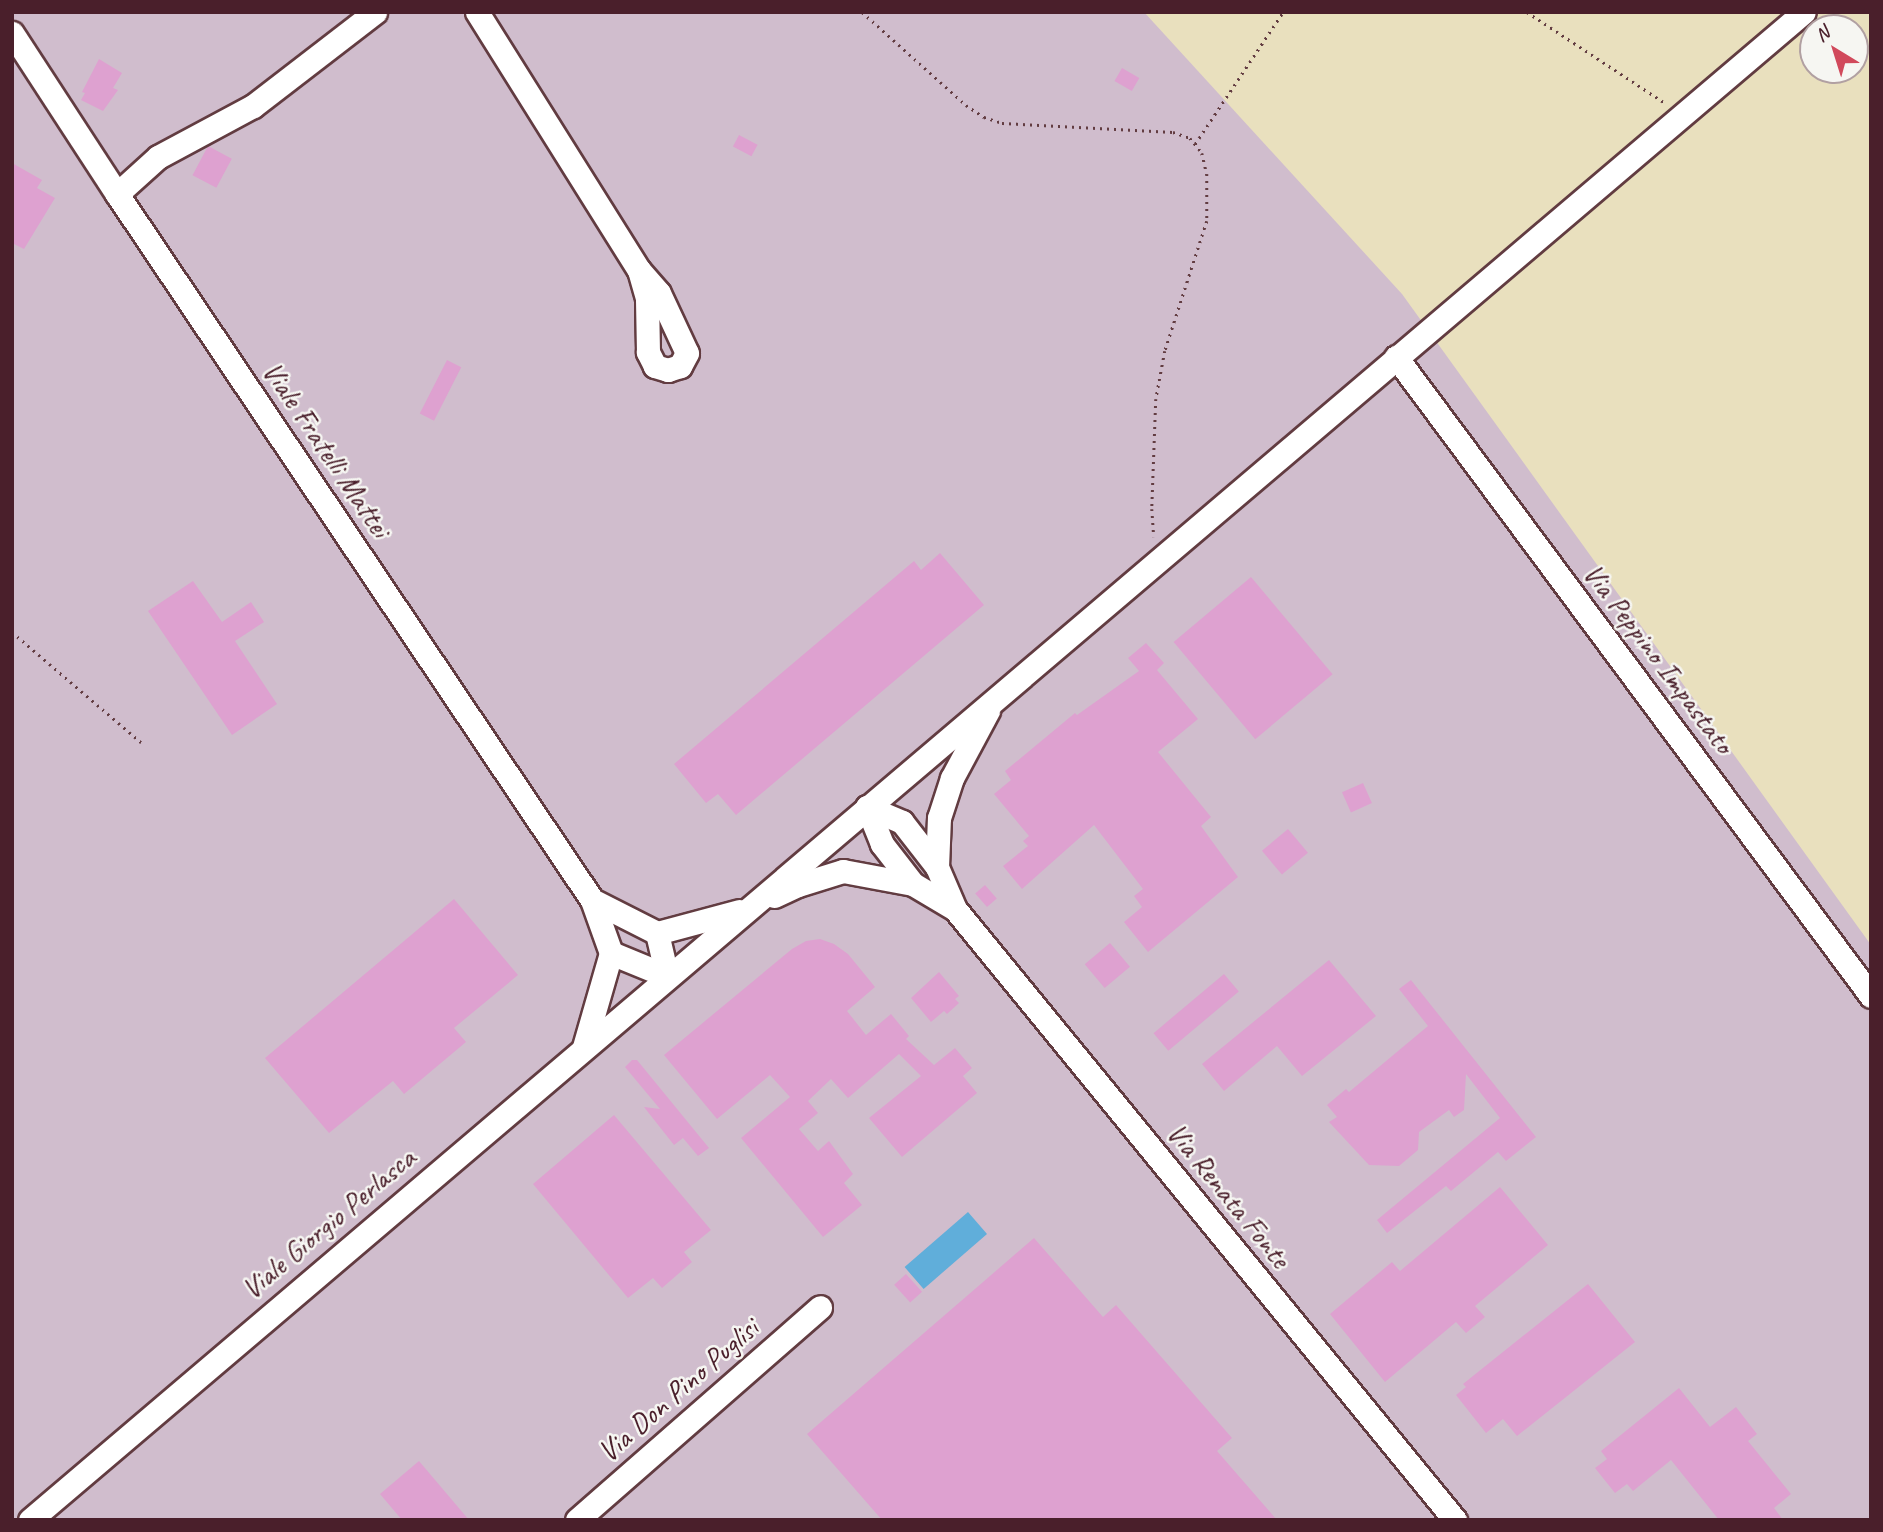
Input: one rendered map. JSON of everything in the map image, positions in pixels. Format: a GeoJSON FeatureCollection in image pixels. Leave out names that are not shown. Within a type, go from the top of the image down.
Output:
{"type":"FeatureCollection","features":[{"type":"Feature","properties":{"kind":"street"},"geometry":{"type":"LineString","coordinates":[[117,194],[158,157],[253,106],[375,12]]}},
{"type":"Feature","properties":{"kind":"street"},"geometry":{"type":"LineString","coordinates":[[477,12],[639,270]]}},
{"type":"Feature","properties":{"kind":"street"},"geometry":{"type":"LineString","coordinates":[[667,976],[657,933],[748,908],[1804,12]]}},
{"type":"Feature","properties":{"kind":"street","name":"Viale Fratelli Mattei"},"geometry":{"type":"LineString","coordinates":[[12,33],[117,194],[592,900],[611,953]]}},
{"type":"Feature","properties":{"kind":"street","name":"Via Peppino Impastato"},"geometry":{"type":"LineString","coordinates":[[1396,357],[1871,996]]}},
{"type":"Feature","properties":{"kind":"street","name":"Via Renata Fonte"},"geometry":{"type":"LineString","coordinates":[[937,867],[939,818],[952,778],[993,701]]}},
{"type":"Feature","properties":{"kind":"street","name":"Via Renata Fonte"},"geometry":{"type":"LineString","coordinates":[[867,807],[902,822],[937,867],[955,909],[1455,1520]]}},
{"type":"Feature","properties":{"kind":"street","name":"Via Renata Fonte"},"geometry":{"type":"LineString","coordinates":[[867,807],[882,844],[913,884]]}},
{"type":"Feature","properties":{"kind":"street","name":"Via Renata Fonte"},"geometry":{"type":"LineString","coordinates":[[748,908],[798,884],[843,871],[913,884],[955,909]]}},
{"type":"Feature","properties":{"kind":"street","name":"Viale Fratelli Mattei"},"geometry":{"type":"LineString","coordinates":[[592,900],[657,933]]}},
{"type":"Feature","properties":{"kind":"street","name":"Viale Giorgio Perlasca"},"geometry":{"type":"LineString","coordinates":[[30,1520],[748,908]]}},
{"type":"Feature","properties":{"kind":"street"},"geometry":{"type":"LineString","coordinates":[[584,1047],[611,953],[667,976]]}},
{"type":"Feature","properties":{"kind":"street","name":"Via Don Pino Puglisi"},"geometry":{"type":"LineString","coordinates":[[576,1520],[820,1307]]}},
{"type":"Feature","properties":{"kind":"path"},"geometry":{"type":"LineString","coordinates":[[862,12],[966,105],[984,117],[1002,123],[1173,132],[1190,138],[1202,153],[1207,174],[1207,220],[1165,351],[1156,399],[1152,509],[1156,561]]}},
{"type":"Feature","properties":{"kind":"path"},"geometry":{"type":"LineString","coordinates":[[1195,144],[1283,12]]}},
{"type":"Feature","properties":{"kind":"path"},"geometry":{"type":"LineString","coordinates":[[1527,12],[1681,116]]}},
{"type":"Feature","properties":{"kind":"path"},"geometry":{"type":"LineString","coordinates":[[12,632],[141,742]]}},
{"type":"Feature","properties":{"kind":"shaded area"},"geometry":{"type":"Polygon","coordinates":[[[12,12],[1144,12],[1402,294],[1871,945],[1871,1520],[12,1520],[12,12]]]}},
{"type":"Feature","properties":{"kind":"water"},"geometry":{"type":"Polygon","coordinates":[[[968,1212],[987,1234],[924,1289],[905,1267],[968,1212]]]}},
{"type":"Feature","properties":{"kind":"building"},"geometry":{"type":"Polygon","coordinates":[[[99,59],[122,73],[113,88],[118,90],[103,111],[81,100],[85,93],[82,92],[99,59]]]}},
{"type":"Feature","properties":{"kind":"building"},"geometry":{"type":"Polygon","coordinates":[[[1122,68],[1139,78],[1132,91],[1114,81],[1122,68]]]}},
{"type":"Feature","properties":{"kind":"building"},"geometry":{"type":"Polygon","coordinates":[[[739,135],[758,145],[751,156],[733,146],[739,135]]]}},
{"type":"Feature","properties":{"kind":"building"},"geometry":{"type":"Polygon","coordinates":[[[208,146],[232,159],[216,188],[193,175],[208,146]]]}},
{"type":"Feature","properties":{"kind":"building"},"geometry":{"type":"Polygon","coordinates":[[[12,163],[42,180],[37,188],[55,198],[24,249],[12,243],[12,163]]]}},
{"type":"Feature","properties":{"kind":"building"},"geometry":{"type":"Polygon","coordinates":[[[447,360],[461,367],[434,421],[420,413],[447,360]]]}},
{"type":"Feature","properties":{"kind":"building"},"geometry":{"type":"Polygon","coordinates":[[[940,553],[984,605],[736,815],[718,794],[706,803],[674,764],[914,561],[921,570],[940,553]]]}},
{"type":"Feature","properties":{"kind":"building"},"geometry":{"type":"Polygon","coordinates":[[[1251,577],[1333,674],[1255,739],[1174,642],[1251,577]]]}},
{"type":"Feature","properties":{"kind":"building"},"geometry":{"type":"Polygon","coordinates":[[[193,581],[222,622],[251,602],[264,622],[235,641],[277,704],[232,735],[148,611],[193,581]]]}},
{"type":"Feature","properties":{"kind":"building"},"geometry":{"type":"Polygon","coordinates":[[[1146,643],[1164,663],[1157,670],[1198,719],[1158,752],[1211,817],[1201,826],[1238,877],[1148,952],[1124,922],[1142,907],[1134,896],[1143,889],[1094,825],[1022,889],[1003,866],[1028,846],[1023,841],[1029,836],[994,794],[1011,780],[1005,771],[1075,713],[1077,715],[1139,671],[1128,658],[1146,643]]]}},
{"type":"Feature","properties":{"kind":"building"},"geometry":{"type":"Polygon","coordinates":[[[1363,783],[1372,803],[1351,812],[1342,792],[1363,783]]]}},
{"type":"Feature","properties":{"kind":"building"},"geometry":{"type":"Polygon","coordinates":[[[1288,829],[1308,853],[1282,875],[1262,851],[1288,829]]]}},
{"type":"Feature","properties":{"kind":"building"},"geometry":{"type":"Polygon","coordinates":[[[985,885],[997,899],[987,907],[975,894],[985,885]]]}},
{"type":"Feature","properties":{"kind":"building"},"geometry":{"type":"Polygon","coordinates":[[[454,899],[518,975],[454,1028],[466,1042],[404,1094],[393,1081],[329,1133],[265,1058],[454,899]]]}},
{"type":"Feature","properties":{"kind":"building"},"geometry":{"type":"Polygon","coordinates":[[[820,939],[834,944],[848,954],[875,987],[847,1011],[866,1035],[891,1014],[909,1036],[906,1039],[934,1065],[955,1048],[972,1068],[963,1076],[977,1093],[902,1157],[869,1118],[921,1076],[899,1054],[848,1098],[831,1079],[808,1101],[818,1113],[799,1129],[818,1151],[829,1141],[853,1174],[844,1183],[862,1205],[823,1237],[741,1138],[790,1097],[770,1075],[717,1119],[664,1055],[792,949],[806,941],[820,939]]]}},
{"type":"Feature","properties":{"kind":"building"},"geometry":{"type":"Polygon","coordinates":[[[1110,943],[1130,967],[1105,988],[1085,964],[1110,943]]]}},
{"type":"Feature","properties":{"kind":"building"},"geometry":{"type":"Polygon","coordinates":[[[1329,960],[1376,1016],[1302,1076],[1277,1046],[1224,1091],[1202,1064],[1329,960]]]}},
{"type":"Feature","properties":{"kind":"building"},"geometry":{"type":"Polygon","coordinates":[[[939,972],[959,996],[955,999],[959,1003],[947,1014],[944,1011],[931,1022],[911,998],[939,972]]]}},
{"type":"Feature","properties":{"kind":"building"},"geometry":{"type":"Polygon","coordinates":[[[1224,974],[1239,992],[1168,1051],[1154,1033],[1224,974]]]}},
{"type":"Feature","properties":{"kind":"building"},"geometry":{"type":"Polygon","coordinates":[[[1411,980],[1536,1137],[1506,1161],[1498,1152],[1451,1191],[1446,1186],[1387,1233],[1377,1220],[1500,1118],[1466,1074],[1464,1110],[1454,1117],[1449,1110],[1419,1132],[1418,1150],[1399,1166],[1369,1165],[1329,1122],[1337,1117],[1327,1105],[1346,1089],[1349,1092],[1428,1026],[1399,989],[1411,980]]]}},
{"type":"Feature","properties":{"kind":"building"},"geometry":{"type":"Polygon","coordinates":[[[632,1060],[637,1060],[709,1148],[698,1156],[683,1138],[674,1145],[644,1107],[660,1109],[625,1067],[632,1060]]]}},
{"type":"Feature","properties":{"kind":"building"},"geometry":{"type":"Polygon","coordinates":[[[614,1115],[711,1230],[684,1252],[692,1262],[662,1288],[653,1278],[628,1298],[533,1184],[614,1115]]]}},
{"type":"Feature","properties":{"kind":"building"},"geometry":{"type":"Polygon","coordinates":[[[1500,1187],[1548,1245],[1475,1306],[1485,1317],[1466,1333],[1456,1322],[1385,1382],[1330,1314],[1392,1262],[1400,1271],[1500,1187]]]}},
{"type":"Feature","properties":{"kind":"building"},"geometry":{"type":"Polygon","coordinates":[[[1034,1238],[1103,1317],[1116,1305],[1232,1438],[1217,1451],[1277,1520],[882,1520],[807,1434],[1034,1238]]]}},
{"type":"Feature","properties":{"kind":"building"},"geometry":{"type":"Polygon","coordinates":[[[906,1274],[922,1292],[910,1303],[894,1285],[906,1274]]]}},
{"type":"Feature","properties":{"kind":"building"},"geometry":{"type":"Polygon","coordinates":[[[1588,1284],[1635,1342],[1517,1436],[1503,1419],[1486,1433],[1456,1395],[1466,1387],[1463,1384],[1588,1284]]]}},
{"type":"Feature","properties":{"kind":"building"},"geometry":{"type":"Polygon","coordinates":[[[1679,1388],[1710,1427],[1736,1407],[1757,1434],[1748,1441],[1791,1494],[1774,1508],[1783,1520],[1719,1520],[1671,1460],[1633,1491],[1627,1484],[1615,1493],[1595,1468],[1607,1459],[1601,1451],[1679,1388]]]}},
{"type":"Feature","properties":{"kind":"building"},"geometry":{"type":"Polygon","coordinates":[[[419,1461],[469,1520],[402,1520],[380,1494],[419,1461]]]}}]}
